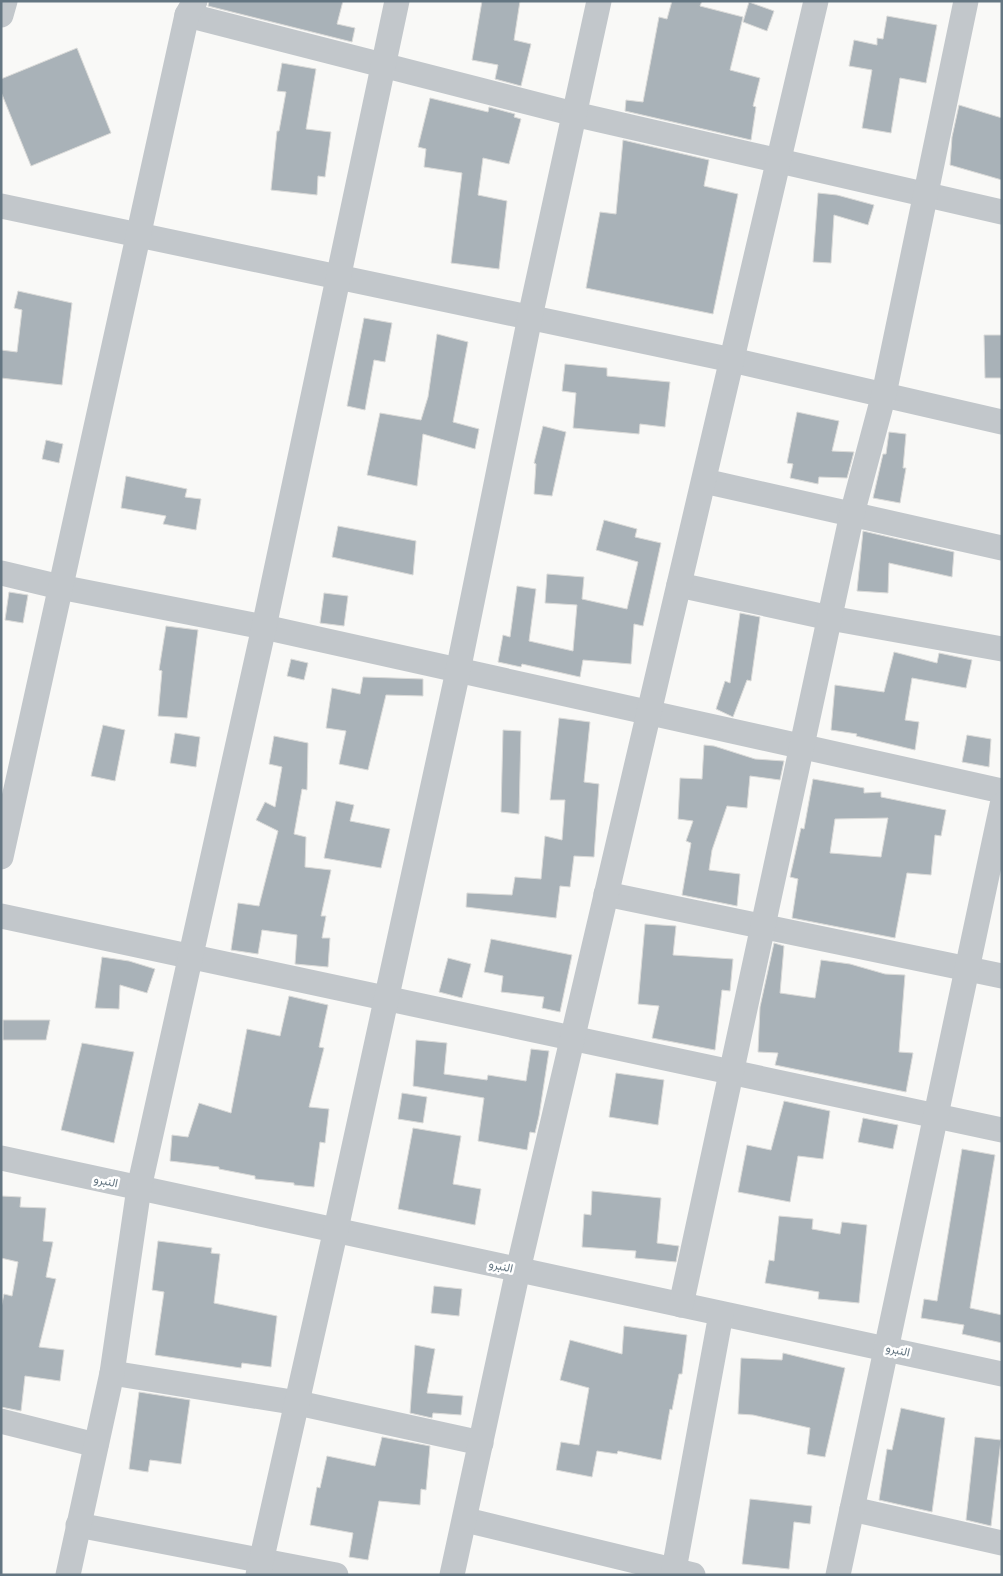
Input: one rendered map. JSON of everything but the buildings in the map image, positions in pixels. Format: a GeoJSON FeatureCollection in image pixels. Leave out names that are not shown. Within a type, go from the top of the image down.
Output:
{"type":"FeatureCollection","features":[{"type":"Feature","properties":{"kind":"street"},"geometry":{"type":"LineString","coordinates":[[1,15],[5,1]]}},
{"type":"Feature","properties":{"kind":"street"},"geometry":{"type":"LineString","coordinates":[[68,1575],[112,1373],[139,1188],[264,627],[397,1]]}},
{"type":"Feature","properties":{"kind":"street"},"geometry":{"type":"LineString","coordinates":[[260,1567],[298,1403],[458,671],[530,317],[599,1]]}},
{"type":"Feature","properties":{"kind":"street"},"geometry":{"type":"LineString","coordinates":[[452,1575],[466,1520],[518,1270],[704,481],[777,160],[816,1]]}},
{"type":"Feature","properties":{"kind":"street"},"geometry":{"type":"LineString","coordinates":[[681,1305],[852,514],[884,394],[966,1]]}},
{"type":"Feature","properties":{"kind":"street"},"geometry":{"type":"LineString","coordinates":[[1,857],[137,233],[191,8],[383,65],[574,114],[1002,212]]}},
{"type":"Feature","properties":{"kind":"street"},"geometry":{"type":"LineString","coordinates":[[1,206],[137,233],[732,360],[1002,422]]}},
{"type":"Feature","properties":{"kind":"street"},"geometry":{"type":"LineString","coordinates":[[704,481],[1002,548]]}},
{"type":"Feature","properties":{"kind":"street"},"geometry":{"type":"LineString","coordinates":[[1,573],[60,587],[264,627],[1002,791]]}},
{"type":"Feature","properties":{"kind":"street"},"geometry":{"type":"LineString","coordinates":[[679,585],[830,618],[1002,649]]}},
{"type":"Feature","properties":{"kind":"street"},"geometry":{"type":"LineString","coordinates":[[838,1575],[888,1347],[934,1116],[1002,806]]}},
{"type":"Feature","properties":{"kind":"street"},"geometry":{"type":"LineString","coordinates":[[606,894],[966,967],[1002,976]]}},
{"type":"Feature","properties":{"kind":"street"},"geometry":{"type":"LineString","coordinates":[[1,916],[1002,1130]]}},
{"type":"Feature","properties":{"kind":"street","name":"النبرو"},"geometry":{"type":"LineString","coordinates":[[1,1158],[336,1228],[721,1314],[888,1347],[1002,1374]]}},
{"type":"Feature","properties":{"kind":"street"},"geometry":{"type":"LineString","coordinates":[[466,1520],[680,1574],[721,1314]]}},
{"type":"Feature","properties":{"kind":"street"},"geometry":{"type":"LineString","coordinates":[[112,1373],[298,1403],[481,1443]]}},
{"type":"Feature","properties":{"kind":"street"},"geometry":{"type":"LineString","coordinates":[[1,1420],[96,1445]]}},
{"type":"Feature","properties":{"kind":"street"},"geometry":{"type":"LineString","coordinates":[[852,1509],[1002,1543]]}},
{"type":"Feature","properties":{"kind":"street"},"geometry":{"type":"LineString","coordinates":[[78,1525],[260,1567],[336,1575]]}}]}
